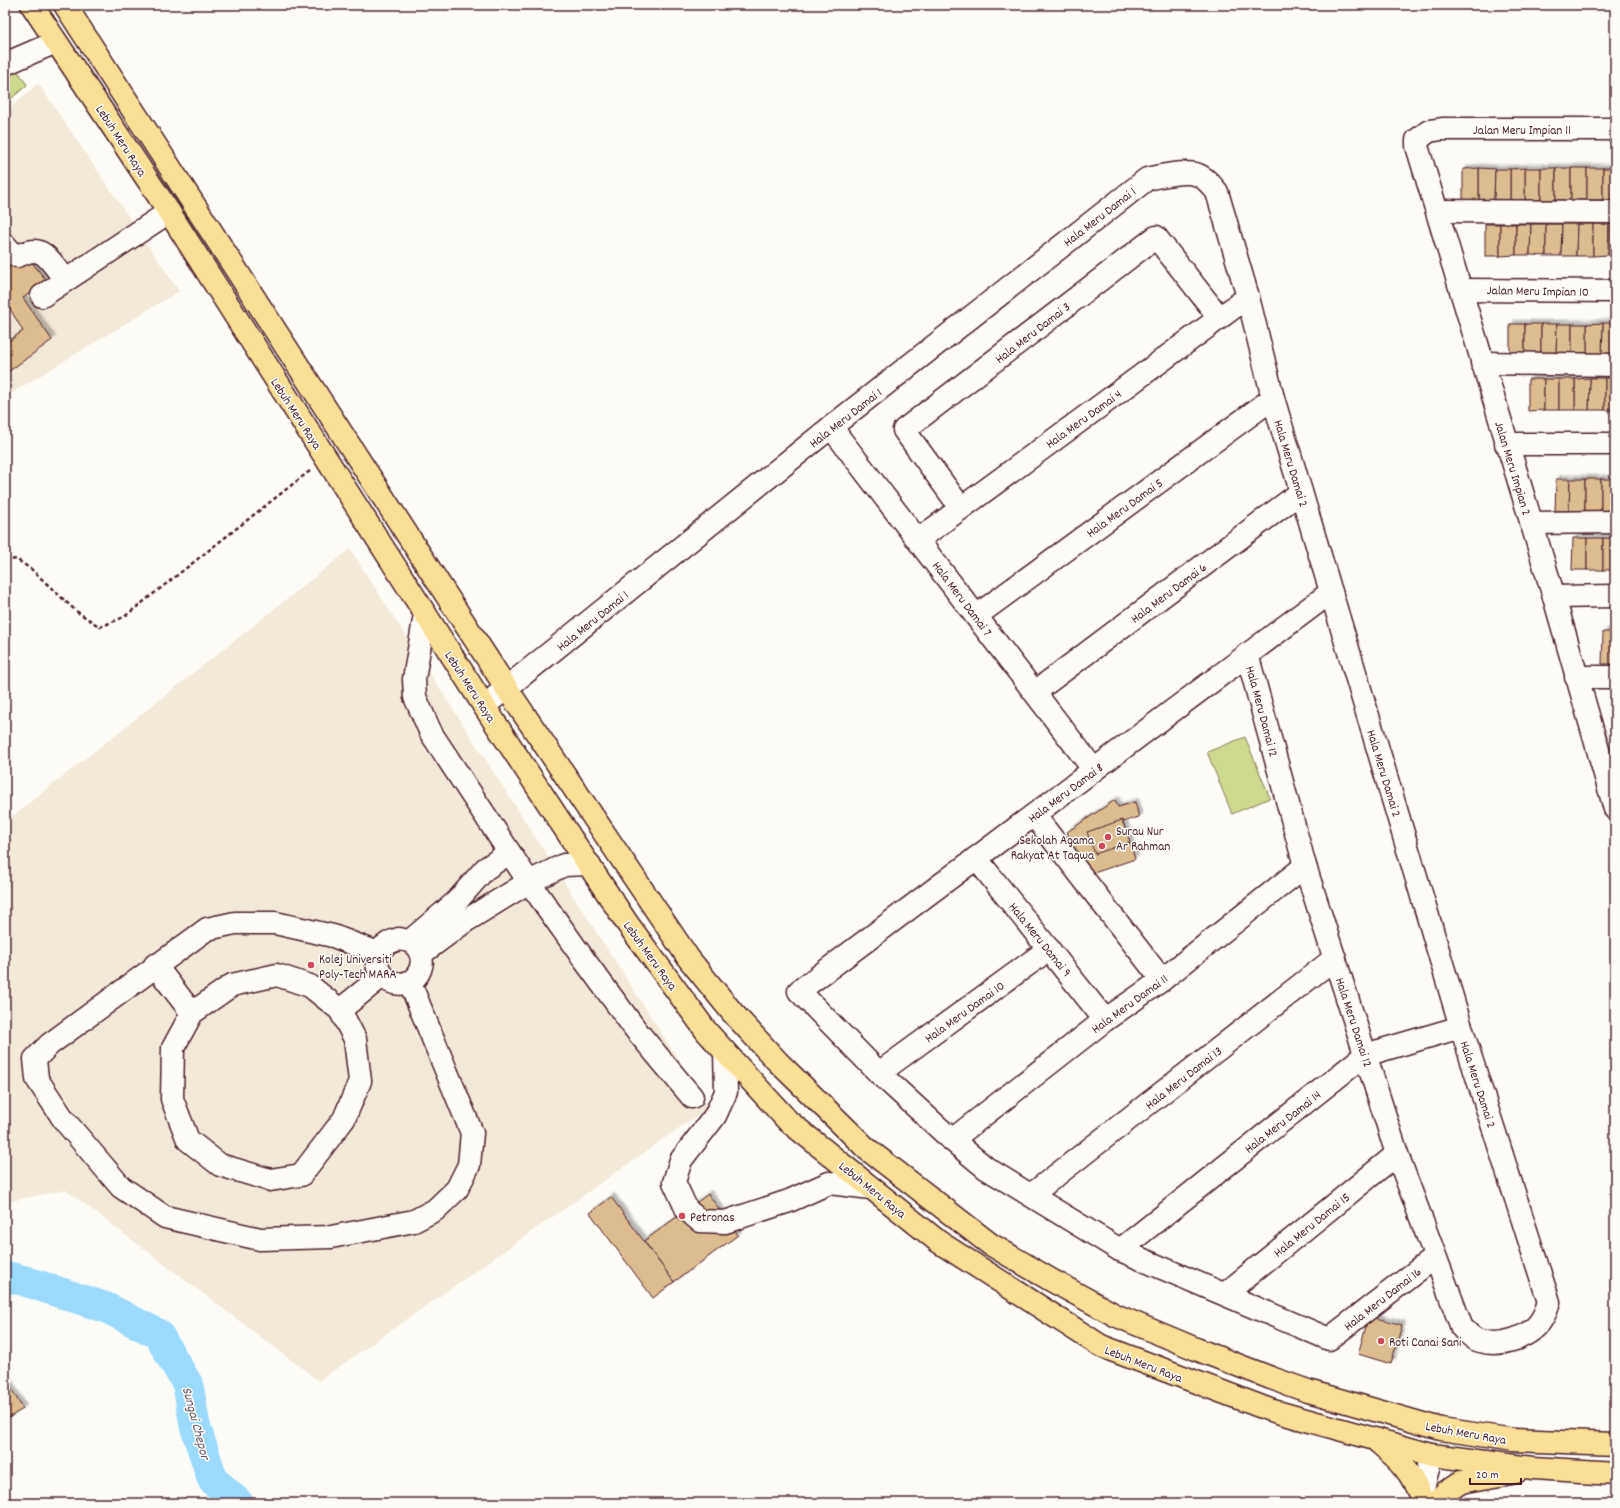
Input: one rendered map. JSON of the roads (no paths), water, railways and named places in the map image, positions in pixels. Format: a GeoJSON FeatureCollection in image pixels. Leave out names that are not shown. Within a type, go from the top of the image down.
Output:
{"type":"FeatureCollection","features":[{"type":"Feature","properties":{"kind":"main road","name":"Lebuh Meru Raya"},"geometry":{"type":"LineString","coordinates":[[32,5],[169,212],[484,706],[632,929],[707,1032],[788,1122],[939,1242],[1101,1346],[1270,1410],[1432,1455],[1533,1468],[1615,1473]]}},
{"type":"Feature","properties":{"kind":"main road","name":"Lebuh Meru Raya"},"geometry":{"type":"LineString","coordinates":[[65,5],[507,689],[689,959],[732,1012],[778,1062],[867,1149],[990,1244],[1115,1315],[1168,1338],[1271,1378],[1404,1420],[1441,1429],[1514,1440],[1615,1444]]}},
{"type":"Feature","properties":{"kind":"main road"},"geometry":{"type":"LineString","coordinates":[[71,5],[82,31]]}},
{"type":"Feature","properties":{"kind":"main road"},"geometry":{"type":"LineString","coordinates":[[1404,1420],[1425,1439],[1432,1455],[1440,1445],[1447,1442],[1488,1448],[1514,1440]]}},
{"type":"Feature","properties":{"kind":"main road"},"geometry":{"type":"LineString","coordinates":[[1374,1438],[1408,1470],[1427,1502],[1461,1482],[1533,1468]]}},
{"type":"Feature","properties":{"kind":"street"},"geometry":{"type":"LineString","coordinates":[[5,64],[56,42]]}},
{"type":"Feature","properties":{"kind":"street","name":"Jalan Meru Impian 11"},"geometry":{"type":"LineString","coordinates":[[1429,131],[1442,129],[1615,129]]}},
{"type":"Feature","properties":{"kind":"street","name":"Jalan Meru Impian 2"},"geometry":{"type":"LineString","coordinates":[[1429,131],[1418,140],[1417,146],[1462,290],[1506,444],[1554,597],[1576,677],[1607,755],[1615,809]]}},
{"type":"Feature","properties":{"kind":"street","name":"Hala Meru Damai 1"},"geometry":{"type":"LineString","coordinates":[[484,706],[831,427],[1148,178],[1186,174],[1198,175],[1208,182],[1217,192]]}},
{"type":"Feature","properties":{"kind":"street","name":"Hala Meru Damai 2"},"geometry":{"type":"LineString","coordinates":[[1217,192],[1248,297],[1273,398],[1460,1027],[1549,1302],[1543,1317],[1533,1329],[1516,1339]]}},
{"type":"Feature","properties":{"kind":"street"},"geometry":{"type":"LineString","coordinates":[[1438,211],[1615,212]]}},
{"type":"Feature","properties":{"kind":"street"},"geometry":{"type":"LineString","coordinates":[[42,296],[169,212]]}},
{"type":"Feature","properties":{"kind":"street","name":"Hala Meru Damai 3"},"geometry":{"type":"LineString","coordinates":[[961,508],[904,430],[1156,237],[1219,317]]}},
{"type":"Feature","properties":{"kind":"street"},"geometry":{"type":"LineString","coordinates":[[5,245],[17,256],[34,251],[40,252],[66,280]]}},
{"type":"Feature","properties":{"kind":"street","name":"Jalan Meru Impian 10"},"geometry":{"type":"LineString","coordinates":[[1462,290],[1615,291]]}},
{"type":"Feature","properties":{"kind":"street","name":"Hala Meru Damai 4"},"geometry":{"type":"LineString","coordinates":[[918,540],[1248,297]]}},
{"type":"Feature","properties":{"kind":"street"},"geometry":{"type":"LineString","coordinates":[[1482,363],[1615,365]]}},
{"type":"Feature","properties":{"kind":"street","name":"Hala Meru Damai 5"},"geometry":{"type":"LineString","coordinates":[[976,616],[1273,398]]}},
{"type":"Feature","properties":{"kind":"street","name":"Hala Meru Damai 7"},"geometry":{"type":"LineString","coordinates":[[831,427],[1094,770]]}},
{"type":"Feature","properties":{"kind":"street"},"geometry":{"type":"LineString","coordinates":[[1506,444],[1615,444]]}},
{"type":"Feature","properties":{"kind":"street","name":"Hala Meru Damai 6"},"geometry":{"type":"LineString","coordinates":[[1035,692],[1301,492]]}},
{"type":"Feature","properties":{"kind":"street"},"geometry":{"type":"LineString","coordinates":[[1531,523],[1615,522]]}},
{"type":"Feature","properties":{"kind":"street","name":"Hala Meru Damai 8"},"geometry":{"type":"LineString","coordinates":[[879,1073],[799,991],[1331,592]]}},
{"type":"Feature","properties":{"kind":"street"},"geometry":{"type":"LineString","coordinates":[[1554,597],[1615,596]]}},
{"type":"Feature","properties":{"kind":"street"},"geometry":{"type":"LineString","coordinates":[[426,614],[414,679],[415,697],[431,733],[529,882],[636,1030],[692,1097]]}},
{"type":"Feature","properties":{"kind":"street","name":"Hala Meru Damai 12"},"geometry":{"type":"LineString","coordinates":[[1247,654],[1306,866],[1365,1055],[1397,1154],[1462,1328],[1476,1340],[1496,1344],[1516,1339]]}},
{"type":"Feature","properties":{"kind":"street"},"geometry":{"type":"LineString","coordinates":[[1576,677],[1615,677]]}},
{"type":"Feature","properties":{"kind":"street"},"geometry":{"type":"LineString","coordinates":[[1034,815],[1162,980]]}},
{"type":"Feature","properties":{"kind":"street"},"geometry":{"type":"LineString","coordinates":[[415,948],[485,869],[509,853]]}},
{"type":"Feature","properties":{"kind":"street","name":"Hala Meru Damai 9"},"geometry":{"type":"LineString","coordinates":[[976,858],[1105,1020]]}},
{"type":"Feature","properties":{"kind":"street"},"geometry":{"type":"LineString","coordinates":[[415,948],[467,920],[529,882],[564,865],[589,864]]}},
{"type":"Feature","properties":{"kind":"street","name":"Hala Meru Damai 11"},"geometry":{"type":"LineString","coordinates":[[952,1140],[1105,1020],[1162,980],[1306,866]]}},
{"type":"Feature","properties":{"kind":"street"},"geometry":{"type":"LineString","coordinates":[[378,953],[333,936],[275,923],[235,924],[207,929],[50,1044],[34,1059],[37,1079],[64,1120],[121,1187],[165,1217],[260,1239],[331,1237],[414,1221],[435,1210],[457,1189],[468,1165],[472,1133],[410,982]]}},
{"type":"Feature","properties":{"kind":"street"},"geometry":{"type":"LineString","coordinates":[[399,939],[415,948],[422,965],[417,976],[410,982],[399,984],[389,982],[382,976],[378,968],[378,953],[388,942],[399,939]]}},
{"type":"Feature","properties":{"kind":"street","name":"Hala Meru Damai 10"},"geometry":{"type":"LineString","coordinates":[[879,1073],[1049,949]]}},
{"type":"Feature","properties":{"kind":"street","name":"Hala Meru Damai 13"},"geometry":{"type":"LineString","coordinates":[[1031,1195],[1335,958]]}},
{"type":"Feature","properties":{"kind":"street"},"geometry":{"type":"LineString","coordinates":[[155,966],[192,1013]]}},
{"type":"Feature","properties":{"kind":"street"},"geometry":{"type":"LineString","coordinates":[[277,975],[310,986],[340,1010],[355,1039],[360,1081],[344,1119],[301,1175],[270,1180],[220,1165],[188,1140],[172,1098],[173,1048],[192,1013],[232,985],[277,975]]}},
{"type":"Feature","properties":{"kind":"street"},"geometry":{"type":"LineString","coordinates":[[340,1010],[382,976]]}},
{"type":"Feature","properties":{"kind":"street","name":"Hala Meru Damai 14"},"geometry":{"type":"LineString","coordinates":[[1120,1250],[1365,1055],[1460,1027]]}},
{"type":"Feature","properties":{"kind":"street"},"geometry":{"type":"LineString","coordinates":[[725,1052],[726,1092],[715,1116],[681,1160],[674,1182],[687,1210],[700,1221],[725,1222],[789,1201],[829,1183],[871,1188]]}},
{"type":"Feature","properties":{"kind":"street"},"geometry":{"type":"LineString","coordinates":[[879,1073],[952,1140],[986,1168],[1120,1250],[1225,1294]]}},
{"type":"Feature","properties":{"kind":"street","name":"Hala Meru Damai 15"},"geometry":{"type":"LineString","coordinates":[[1225,1294],[1397,1154]]}},
{"type":"Feature","properties":{"kind":"street","name":"Hala Meru Damai 16"},"geometry":{"type":"LineString","coordinates":[[1225,1294],[1329,1339],[1435,1257]]}},
{"type":"Feature","properties":{"kind":"street"},"geometry":{"type":"LineString","coordinates":[[1427,1502],[1436,1476],[1432,1455]]}},
{"type":"Feature","properties":{"kind":"waterway","name":"Sungai Chepor"},"geometry":{"type":"LineString","coordinates":[[5,1276],[25,1281],[107,1308],[158,1334],[188,1385],[195,1426],[213,1480],[238,1503]]}},
{"type":"Feature","properties":{"kind":"place","name":"Surau Nur Ar Rahman"},"geometry":{"type":"Point","coordinates":[1108,837]}},
{"type":"Feature","properties":{"kind":"place","name":"Sekolah Agama Rakyat At Taqwa"},"geometry":{"type":"Point","coordinates":[1102,846]}},
{"type":"Feature","properties":{"kind":"place","name":"Kolej Universiti Poly-Tech MARA"},"geometry":{"type":"Point","coordinates":[311,965]}},
{"type":"Feature","properties":{"kind":"place","name":"Petronas"},"geometry":{"type":"Point","coordinates":[682,1216]}},
{"type":"Feature","properties":{"kind":"place","name":"Roti Canai Sani"},"geometry":{"type":"Point","coordinates":[1381,1341]}}]}
